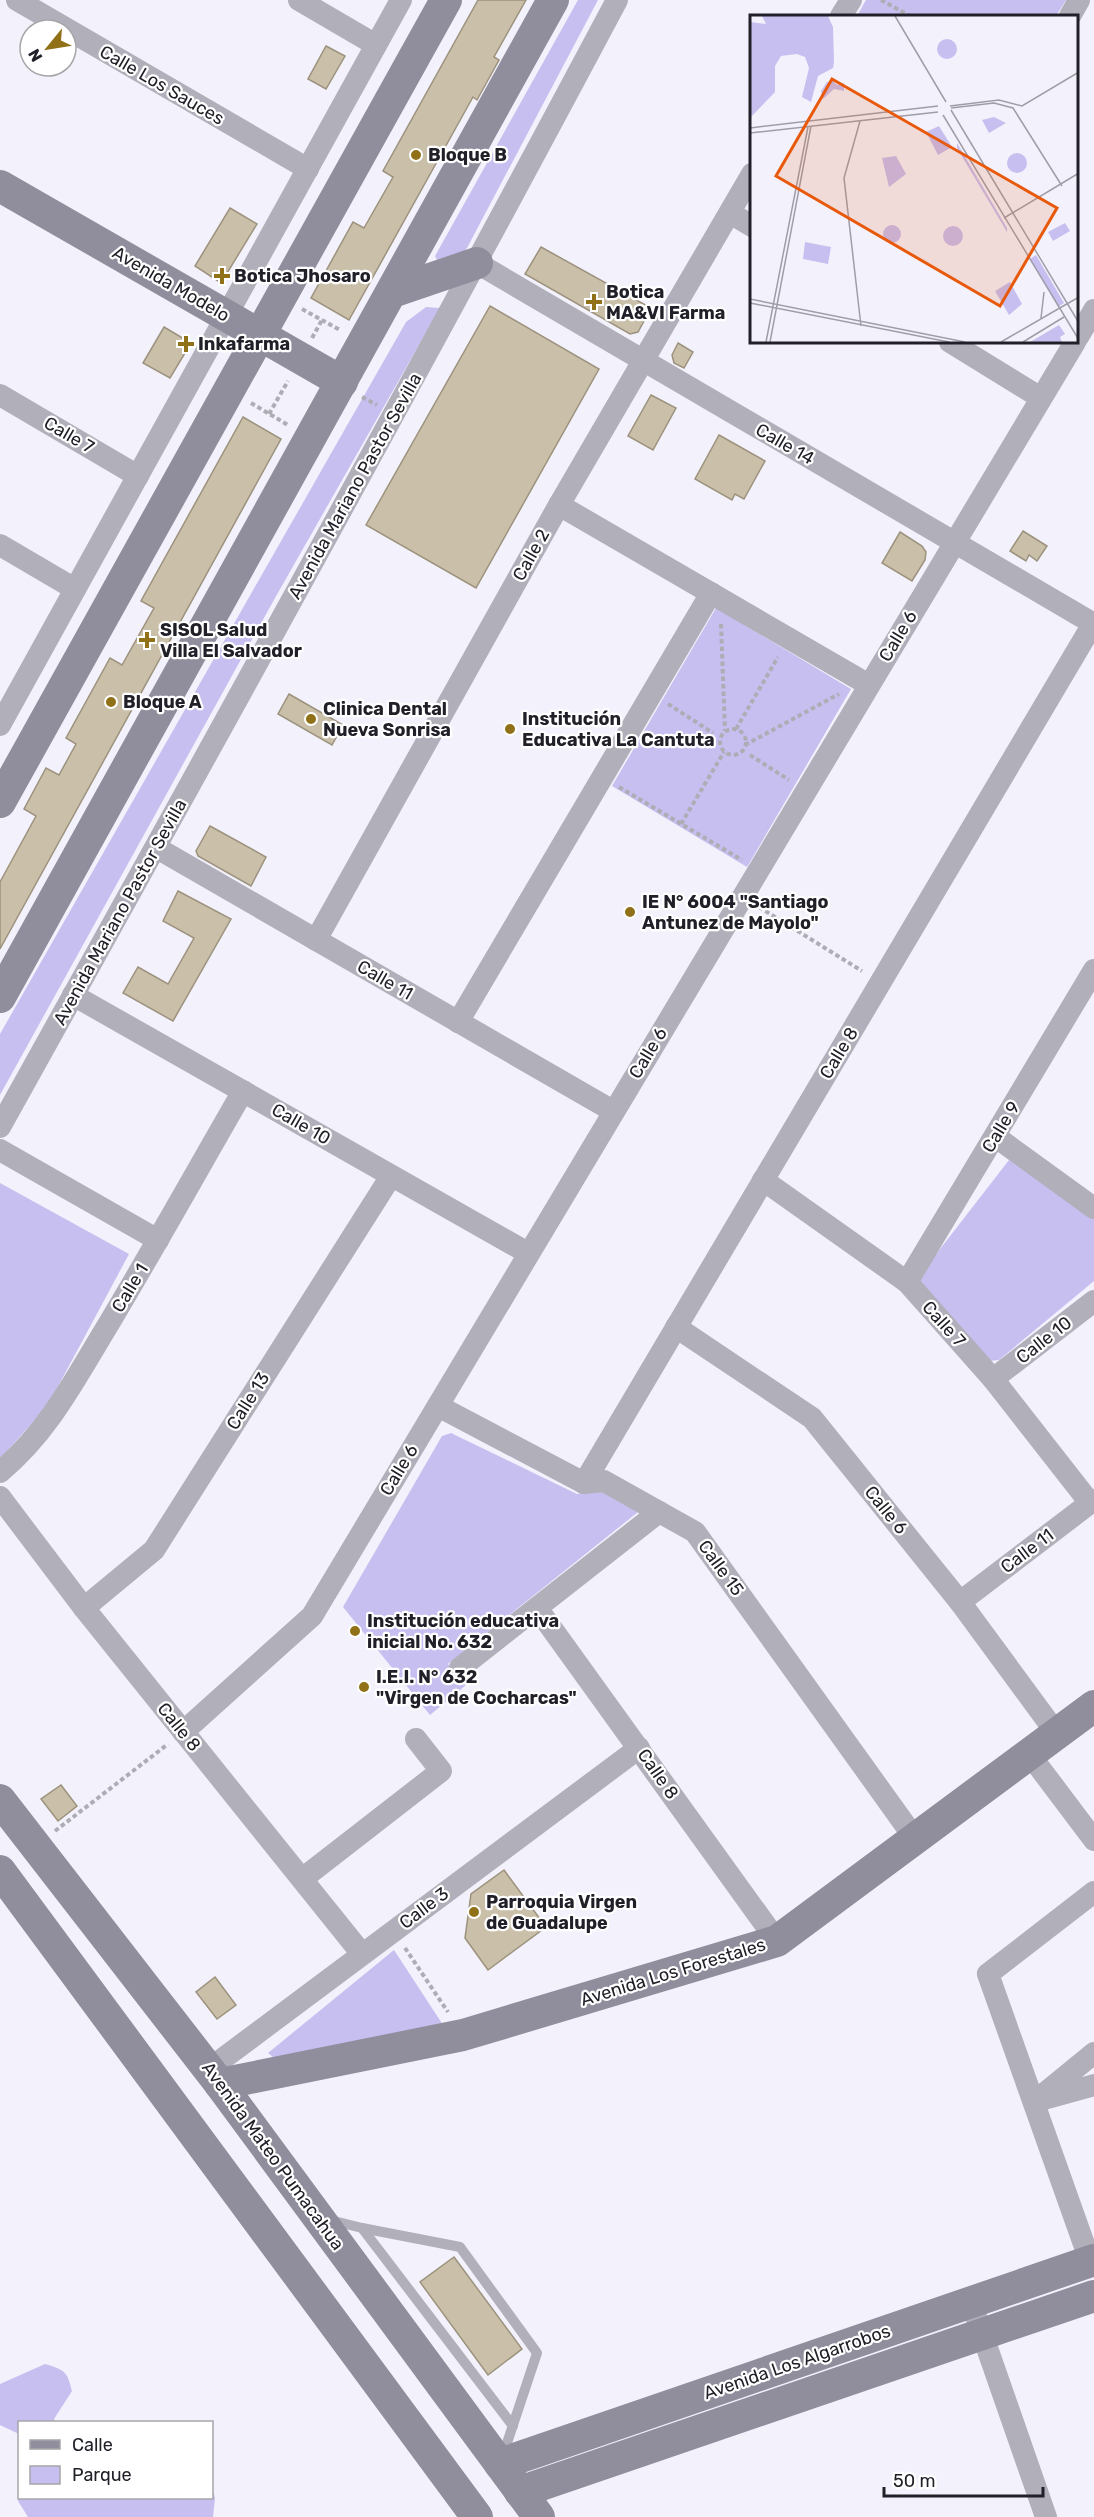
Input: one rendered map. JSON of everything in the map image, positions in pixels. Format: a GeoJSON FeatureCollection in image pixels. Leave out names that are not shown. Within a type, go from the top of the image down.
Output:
{"type":"FeatureCollection","features":[{"type":"Feature","properties":{"kind":"main road"},"geometry":{"type":"LineString","coordinates":[[0,802],[446,0]]}},
{"type":"Feature","properties":{"kind":"main road"},"geometry":{"type":"LineString","coordinates":[[0,997],[553,0]]}},
{"type":"Feature","properties":{"kind":"main road","name":"Avenida Modelo"},"geometry":{"type":"LineString","coordinates":[[0,186],[222,324],[338,389]]}},
{"type":"Feature","properties":{"kind":"main road","name":"Avenida Modelo"},"geometry":{"type":"LineString","coordinates":[[0,211],[222,324]]}},
{"type":"Feature","properties":{"kind":"main road"},"geometry":{"type":"LineString","coordinates":[[392,292],[477,263]]}},
{"type":"Feature","properties":{"kind":"main road","name":"Avenida Los Forestales"},"geometry":{"type":"LineString","coordinates":[[215,2076],[463,2035],[777,1941],[1094,1707]]}},
{"type":"Feature","properties":{"kind":"main road","name":"Avenida Mateo Pumacahua"},"geometry":{"type":"LineString","coordinates":[[0,1800],[215,2076],[539,2517]]}},
{"type":"Feature","properties":{"kind":"main road"},"geometry":{"type":"LineString","coordinates":[[0,1871],[477,2517]]}},
{"type":"Feature","properties":{"kind":"main road","name":"Avenida Los Algarrobos"},"geometry":{"type":"LineString","coordinates":[[500,2464],[1092,2261]]}},
{"type":"Feature","properties":{"kind":"main road","name":"Avenida Los Algarrobos"},"geometry":{"type":"LineString","coordinates":[[520,2492],[1094,2296]]}},
{"type":"Feature","properties":{"kind":"street","name":"Calle Los Sauces"},"geometry":{"type":"LineString","coordinates":[[17,0],[308,169]]}},
{"type":"Feature","properties":{"kind":"street"},"geometry":{"type":"LineString","coordinates":[[299,0],[376,45]]}},
{"type":"Feature","properties":{"kind":"street"},"geometry":{"type":"LineString","coordinates":[[0,725],[401,0]]}},
{"type":"Feature","properties":{"kind":"street","name":"Avenida Mariano Pastor Sevilla"},"geometry":{"type":"LineString","coordinates":[[0,1127],[157,848],[477,263],[617,0]]}},
{"type":"Feature","properties":{"kind":"street"},"geometry":{"type":"LineString","coordinates":[[842,15],[851,0]]}},
{"type":"Feature","properties":{"kind":"street"},"geometry":{"type":"LineString","coordinates":[[1071,15],[1079,0]]}},
{"type":"Feature","properties":{"kind":"street","name":"Calle 2"},"geometry":{"type":"LineString","coordinates":[[316,940],[559,505],[750,178]]}},
{"type":"Feature","properties":{"kind":"street"},"geometry":{"type":"LineString","coordinates":[[730,213],[750,225]]}},
{"type":"Feature","properties":{"kind":"street","name":"Calle 14"},"geometry":{"type":"LineString","coordinates":[[477,263],[1094,623]]}},
{"type":"Feature","properties":{"kind":"street"},"geometry":{"type":"LineString","coordinates":[[1079,334],[1094,310]]}},
{"type":"Feature","properties":{"kind":"street"},"geometry":{"type":"LineString","coordinates":[[953,344],[1041,398]]}},
{"type":"Feature","properties":{"kind":"street","name":"Calle 6"},"geometry":{"type":"LineString","coordinates":[[183,1732],[312,1616],[1074,344]]}},
{"type":"Feature","properties":{"kind":"street","name":"Calle 7"},"geometry":{"type":"LineString","coordinates":[[0,395],[138,476]]}},
{"type":"Feature","properties":{"kind":"street"},"geometry":{"type":"LineString","coordinates":[[559,505],[869,685]]}},
{"type":"Feature","properties":{"kind":"street"},"geometry":{"type":"LineString","coordinates":[[0,545],[75,589]]}},
{"type":"Feature","properties":{"kind":"street"},"geometry":{"type":"LineString","coordinates":[[458,1022],[711,593]]}},
{"type":"Feature","properties":{"kind":"street","name":"Calle 8"},"geometry":{"type":"LineString","coordinates":[[584,1483],[1094,623]]}},
{"type":"Feature","properties":{"kind":"street","name":"Calle 11"},"geometry":{"type":"LineString","coordinates":[[157,848],[613,1112]]}},
{"type":"Feature","properties":{"kind":"street","name":"Calle 9"},"geometry":{"type":"LineString","coordinates":[[906,1282],[1090,985]]}},
{"type":"Feature","properties":{"kind":"street","name":"Calle 10"},"geometry":{"type":"LineString","coordinates":[[73,995],[528,1253]]}},
{"type":"Feature","properties":{"kind":"street","name":"Calle 1"},"geometry":{"type":"LineString","coordinates":[[0,1472],[20,1455],[43,1430],[59,1406],[243,1091]]}},
{"type":"Feature","properties":{"kind":"street"},"geometry":{"type":"LineString","coordinates":[[996,1137],[1094,1208]]}},
{"type":"Feature","properties":{"kind":"street"},"geometry":{"type":"LineString","coordinates":[[0,1150],[158,1239]]}},
{"type":"Feature","properties":{"kind":"street","name":"Calle 13"},"geometry":{"type":"LineString","coordinates":[[84,1608],[154,1550],[392,1176]]}},
{"type":"Feature","properties":{"kind":"street","name":"Calle 7"},"geometry":{"type":"LineString","coordinates":[[763,1180],[906,1282],[993,1379],[1092,1502]]}},
{"type":"Feature","properties":{"kind":"street","name":"Calle 10"},"geometry":{"type":"LineString","coordinates":[[993,1379],[1094,1300]]}},
{"type":"Feature","properties":{"kind":"street","name":"Calle 6"},"geometry":{"type":"LineString","coordinates":[[676,1327],[812,1418],[960,1602],[1057,1734]]}},
{"type":"Feature","properties":{"kind":"street","name":"Calle 15"},"geometry":{"type":"LineString","coordinates":[[438,1406],[584,1483],[604,1481],[695,1532],[916,1840]]}},
{"type":"Feature","properties":{"kind":"street","name":"Calle 8"},"geometry":{"type":"LineString","coordinates":[[0,1497],[84,1608],[362,1954]]}},
{"type":"Feature","properties":{"kind":"street","name":"Calle 11"},"geometry":{"type":"LineString","coordinates":[[960,1602],[1092,1502]]}},
{"type":"Feature","properties":{"kind":"street"},"geometry":{"type":"LineString","coordinates":[[460,1668],[659,1512]]}},
{"type":"Feature","properties":{"kind":"street","name":"Calle 8"},"geometry":{"type":"LineString","coordinates":[[537,1608],[777,1941]]}},
{"type":"Feature","properties":{"kind":"street"},"geometry":{"type":"LineString","coordinates":[[302,1879],[441,1771],[416,1739]]}},
{"type":"Feature","properties":{"kind":"street","name":"Calle 3"},"geometry":{"type":"LineString","coordinates":[[215,2076],[362,1954],[639,1748]]}},
{"type":"Feature","properties":{"kind":"street"},"geometry":{"type":"LineString","coordinates":[[1030,1755],[1094,1840]]}},
{"type":"Feature","properties":{"kind":"street"},"geometry":{"type":"LineString","coordinates":[[1092,2261],[988,1974],[1094,1892]]}},
{"type":"Feature","properties":{"kind":"street"},"geometry":{"type":"LineString","coordinates":[[1034,2102],[1094,2053]]}},
{"type":"Feature","properties":{"kind":"street"},"geometry":{"type":"LineString","coordinates":[[1034,2102],[1094,2085]]}},
{"type":"Feature","properties":{"kind":"street"},"geometry":{"type":"LineString","coordinates":[[971,2302],[1046,2517]]}},
{"type":"Feature","properties":{"kind":"lane"},"geometry":{"type":"LineString","coordinates":[[317,2217],[362,2229],[460,2247],[537,2353],[500,2464]]}},
{"type":"Feature","properties":{"kind":"lane"},"geometry":{"type":"LineString","coordinates":[[362,2229],[513,2426]]}},
{"type":"Feature","properties":{"kind":"path"},"geometry":{"type":"LineString","coordinates":[[881,0],[908,15]]}},
{"type":"Feature","properties":{"kind":"path"},"geometry":{"type":"LineString","coordinates":[[281,297],[363,344]]}},
{"type":"Feature","properties":{"kind":"path"},"geometry":{"type":"LineString","coordinates":[[229,391],[310,438]]}},
{"type":"Feature","properties":{"kind":"path"},"geometry":{"type":"LineString","coordinates":[[681,824],[724,752],[720,739],[725,731],[720,614],[714,624]]}},
{"type":"Feature","properties":{"kind":"path"},"geometry":{"type":"LineString","coordinates":[[736,729],[782,651]]}},
{"type":"Feature","properties":{"kind":"path"},"geometry":{"type":"LineString","coordinates":[[724,752],[734,755],[739,753],[745,746],[847,690],[841,700]]}},
{"type":"Feature","properties":{"kind":"path"},"geometry":{"type":"LineString","coordinates":[[662,713],[673,694]]}},
{"type":"Feature","properties":{"kind":"path"},"geometry":{"type":"LineString","coordinates":[[667,704],[713,733]]}},
{"type":"Feature","properties":{"kind":"path"},"geometry":{"type":"LineString","coordinates":[[725,731],[736,729],[744,735],[745,746]]}},
{"type":"Feature","properties":{"kind":"path"},"geometry":{"type":"LineString","coordinates":[[750,754],[792,782]]}},
{"type":"Feature","properties":{"kind":"path"},"geometry":{"type":"LineString","coordinates":[[624,778],[618,787],[745,862]]}},
{"type":"Feature","properties":{"kind":"path"},"geometry":{"type":"LineString","coordinates":[[742,897],[880,983]]}},
{"type":"Feature","properties":{"kind":"path"},"geometry":{"type":"LineString","coordinates":[[35,1846],[183,1732]]}},
{"type":"Feature","properties":{"kind":"path"},"geometry":{"type":"LineString","coordinates":[[393,1931],[463,2035]]}},
{"type":"Feature","properties":{"kind":"green space"},"geometry":{"type":"Polygon","coordinates":[[[578,0],[598,0],[467,248],[463,253],[437,260],[435,256],[578,0]]]}},
{"type":"Feature","properties":{"kind":"green space"},"geometry":{"type":"Polygon","coordinates":[[[866,0],[1066,0],[1057,15],[858,15],[866,0]]]}},
{"type":"Feature","properties":{"kind":"green space"},"geometry":{"type":"Polygon","coordinates":[[[426,307],[440,308],[275,598],[0,1095],[0,1034],[406,322],[426,307]]]}},
{"type":"Feature","properties":{"kind":"green space"},"geometry":{"type":"Polygon","coordinates":[[[716,608],[851,689],[747,867],[612,786],[716,608]]]}},
{"type":"Feature","properties":{"kind":"green space"},"geometry":{"type":"Polygon","coordinates":[[[1009,1160],[1094,1215],[1094,1281],[999,1360],[989,1361],[916,1280],[1009,1160]]]}},
{"type":"Feature","properties":{"kind":"green space"},"geometry":{"type":"Polygon","coordinates":[[[0,1183],[129,1254],[48,1405],[0,1459],[0,1183]]]}},
{"type":"Feature","properties":{"kind":"green space"},"geometry":{"type":"Polygon","coordinates":[[[451,1433],[577,1494],[606,1489],[638,1512],[448,1664],[466,1685],[430,1715],[343,1607],[442,1436],[451,1433]]]}},
{"type":"Feature","properties":{"kind":"green space"},"geometry":{"type":"Polygon","coordinates":[[[394,1950],[445,2028],[278,2061],[268,2053],[394,1950]]]}},
{"type":"Feature","properties":{"kind":"green space"},"geometry":{"type":"Polygon","coordinates":[[[45,2364],[64,2372],[72,2391],[54,2419],[55,2421],[18,2421],[18,2434],[0,2425],[0,2384],[45,2364]]]}},
{"type":"Feature","properties":{"kind":"green space"},"geometry":{"type":"Polygon","coordinates":[[[213,2491],[215,2498],[213,2517],[28,2517],[18,2499],[213,2499],[213,2491]]]}},
{"type":"Feature","properties":{"kind":"building","name":"Bloque B"},"geometry":{"type":"Polygon","coordinates":[[[478,0],[526,0],[494,57],[499,60],[477,100],[473,97],[349,320],[311,298],[353,222],[364,228],[393,177],[383,171],[478,0]]]}},
{"type":"Feature","properties":{"kind":"building"},"geometry":{"type":"Polygon","coordinates":[[[326,46],[345,56],[326,89],[308,79],[326,46]]]}},
{"type":"Feature","properties":{"kind":"building"},"geometry":{"type":"Polygon","coordinates":[[[230,208],[257,224],[221,283],[195,266],[230,208]]]}},
{"type":"Feature","properties":{"kind":"building"},"geometry":{"type":"Polygon","coordinates":[[[541,247],[651,308],[638,332],[630,334],[525,274],[541,247]]]}},
{"type":"Feature","properties":{"kind":"building"},"geometry":{"type":"Polygon","coordinates":[[[490,306],[599,369],[476,588],[366,525],[490,306]]]}},
{"type":"Feature","properties":{"kind":"building"},"geometry":{"type":"Polygon","coordinates":[[[164,327],[191,343],[170,378],[143,363],[164,327]]]}},
{"type":"Feature","properties":{"kind":"building"},"geometry":{"type":"Polygon","coordinates":[[[678,343],[693,352],[684,368],[674,363],[672,355],[678,343]]]}},
{"type":"Feature","properties":{"kind":"building"},"geometry":{"type":"Polygon","coordinates":[[[651,395],[676,408],[653,450],[628,436],[651,395]]]}},
{"type":"Feature","properties":{"kind":"building","name":"SISOL Salud Villa El Salvador"},"geometry":{"type":"Polygon","coordinates":[[[243,417],[281,439],[0,949],[0,882],[36,816],[24,809],[46,768],[59,775],[76,744],[66,738],[110,658],[122,665],[154,608],[141,601],[243,417]]]}},
{"type":"Feature","properties":{"kind":"building"},"geometry":{"type":"Polygon","coordinates":[[[719,435],[765,461],[744,499],[735,494],[732,500],[695,479],[719,435]]]}},
{"type":"Feature","properties":{"kind":"building"},"geometry":{"type":"Polygon","coordinates":[[[1023,531],[1047,546],[1037,561],[1029,555],[1026,561],[1010,551],[1023,531]]]}},
{"type":"Feature","properties":{"kind":"building"},"geometry":{"type":"Polygon","coordinates":[[[900,532],[922,546],[926,552],[925,560],[912,581],[882,563],[900,532]]]}},
{"type":"Feature","properties":{"kind":"building","name":"Clinica Dental Nueva Sonrisa"},"geometry":{"type":"Polygon","coordinates":[[[289,694],[343,725],[332,745],[278,714],[289,694]]]}},
{"type":"Feature","properties":{"kind":"building"},"geometry":{"type":"Polygon","coordinates":[[[210,826],[266,857],[251,886],[198,856],[196,851],[210,826]]]}},
{"type":"Feature","properties":{"kind":"building"},"geometry":{"type":"Polygon","coordinates":[[[178,891],[231,919],[173,1021],[123,993],[138,967],[168,984],[194,938],[163,921],[178,891]]]}},
{"type":"Feature","properties":{"kind":"building"},"geometry":{"type":"Polygon","coordinates":[[[61,1785],[77,1806],[58,1821],[41,1799],[61,1785]]]}},
{"type":"Feature","properties":{"kind":"building"},"geometry":{"type":"Polygon","coordinates":[[[504,1870],[546,1927],[488,1970],[465,1938],[471,1894],[504,1870]]]}},
{"type":"Feature","properties":{"kind":"building"},"geometry":{"type":"Polygon","coordinates":[[[215,1977],[236,2005],[217,2019],[196,1992],[215,1977]]]}},
{"type":"Feature","properties":{"kind":"building"},"geometry":{"type":"Polygon","coordinates":[[[454,2257],[522,2349],[488,2375],[420,2282],[454,2257]]]}},
{"type":"Feature","properties":{"kind":"place","name":"Bloque B"},"geometry":{"type":"Point","coordinates":[416,155]}},
{"type":"Feature","properties":{"kind":"place","name":"Botica Jhosaro"},"geometry":{"type":"Point","coordinates":[222,276]}},
{"type":"Feature","properties":{"kind":"place","name":"Botica MA&VI Farma"},"geometry":{"type":"Point","coordinates":[594,302]}},
{"type":"Feature","properties":{"kind":"place","name":"Inkafarma"},"geometry":{"type":"Point","coordinates":[186,344]}},
{"type":"Feature","properties":{"kind":"place","name":"SISOL Salud Villa El Salvador"},"geometry":{"type":"Point","coordinates":[147,640]}},
{"type":"Feature","properties":{"kind":"place","name":"Bloque A"},"geometry":{"type":"Point","coordinates":[111,702]}},
{"type":"Feature","properties":{"kind":"place","name":"Clinica Dental Nueva Sonrisa"},"geometry":{"type":"Point","coordinates":[311,719]}},
{"type":"Feature","properties":{"kind":"place","name":"Institución Educativa La Cantuta"},"geometry":{"type":"Point","coordinates":[510,729]}},
{"type":"Feature","properties":{"kind":"place","name":"IE N° 6004 \"Santiago Antunez de Mayolo\""},"geometry":{"type":"Point","coordinates":[630,912]}},
{"type":"Feature","properties":{"kind":"place","name":"Institución educativa inicial No. 632"},"geometry":{"type":"Point","coordinates":[355,1631]}},
{"type":"Feature","properties":{"kind":"place","name":"I.E.I. N° 632 \"Virgen de Cocharcas\""},"geometry":{"type":"Point","coordinates":[364,1687]}},
{"type":"Feature","properties":{"kind":"place","name":"Parroquia Virgen de Guadalupe"},"geometry":{"type":"Point","coordinates":[474,1912]}}]}
